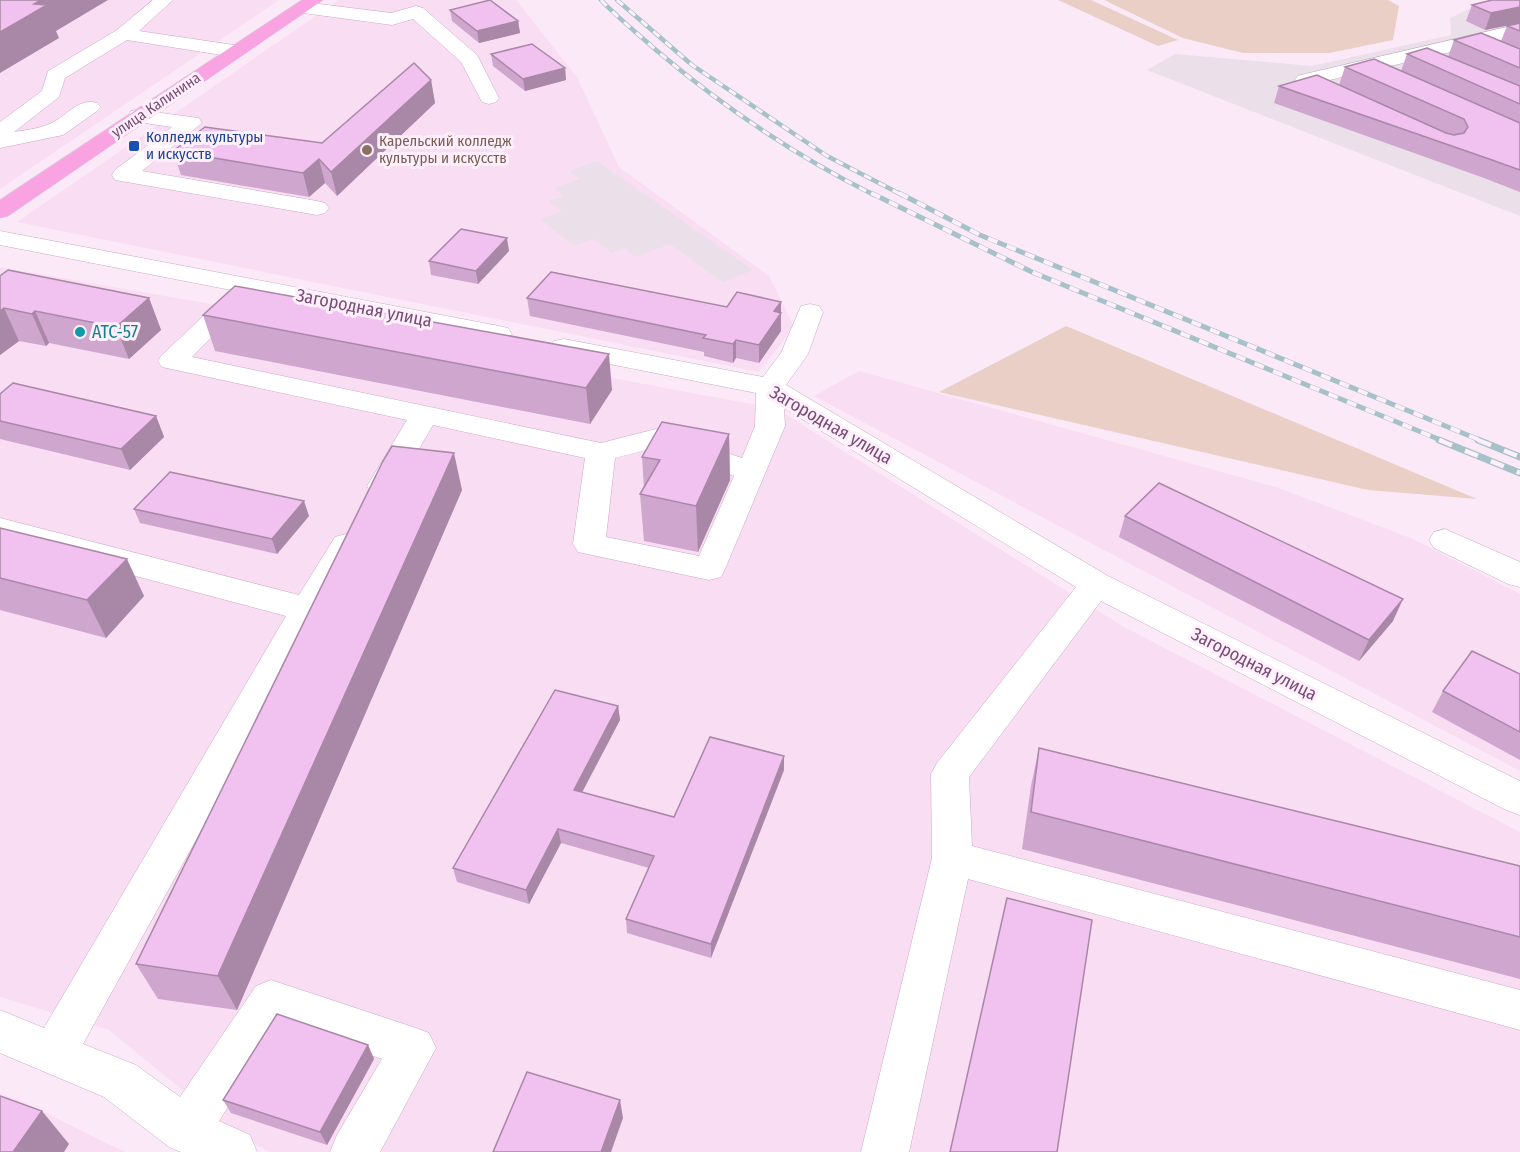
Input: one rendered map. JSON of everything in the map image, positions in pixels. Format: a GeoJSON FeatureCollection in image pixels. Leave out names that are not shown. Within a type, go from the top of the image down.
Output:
{"type":"FeatureCollection","features":[{"type":"Feature","properties":{"kind":"main road","name":"улица Калинина"},"geometry":{"type":"LineString","coordinates":[[0,211],[234,51],[308,4]]}},
{"type":"Feature","properties":{"kind":"street"},"geometry":{"type":"LineString","coordinates":[[0,132],[52,93],[55,75],[124,34],[165,0]]}},
{"type":"Feature","properties":{"kind":"street"},"geometry":{"type":"LineString","coordinates":[[308,4],[392,19],[416,12],[470,59],[489,98]]}},
{"type":"Feature","properties":{"kind":"street"},"geometry":{"type":"LineString","coordinates":[[1346,98],[1305,80],[1520,30]]}},
{"type":"Feature","properties":{"kind":"street"},"geometry":{"type":"LineString","coordinates":[[124,34],[234,51]]}},
{"type":"Feature","properties":{"kind":"street"},"geometry":{"type":"LineString","coordinates":[[1475,41],[1502,53]]}},
{"type":"Feature","properties":{"kind":"street"},"geometry":{"type":"LineString","coordinates":[[1416,54],[1447,68]]}},
{"type":"Feature","properties":{"kind":"street"},"geometry":{"type":"LineString","coordinates":[[1367,66],[1398,80]]}},
{"type":"Feature","properties":{"kind":"street"},"geometry":{"type":"LineString","coordinates":[[0,141],[55,130],[90,107]]}},
{"type":"Feature","properties":{"kind":"street"},"geometry":{"type":"LineString","coordinates":[[140,116],[191,123],[123,176],[317,208]]}},
{"type":"Feature","properties":{"kind":"street","name":"Загородная улица"},"geometry":{"type":"LineString","coordinates":[[0,238],[770,387],[1096,584],[1520,799]]}},
{"type":"Feature","properties":{"kind":"street"},"geometry":{"type":"LineString","coordinates":[[248,286],[172,361],[426,413],[601,452],[656,438],[750,471]]}},
{"type":"Feature","properties":{"kind":"street"},"geometry":{"type":"LineString","coordinates":[[601,452],[589,544],[709,569],[770,426],[770,387],[794,354],[810,312]]}},
{"type":"Feature","properties":{"kind":"street"},"geometry":{"type":"LineString","coordinates":[[54,1053],[308,609],[426,413]]}},
{"type":"Feature","properties":{"kind":"street"},"geometry":{"type":"LineString","coordinates":[[0,530],[308,609]]}},
{"type":"Feature","properties":{"kind":"street"},"geometry":{"type":"LineString","coordinates":[[1445,540],[1520,576]]}},
{"type":"Feature","properties":{"kind":"street"},"geometry":{"type":"LineString","coordinates":[[885,1152],[952,858],[950,774],[1096,584]]}},
{"type":"Feature","properties":{"kind":"street"},"geometry":{"type":"LineString","coordinates":[[952,858],[1520,1010]]}},
{"type":"Feature","properties":{"kind":"street"},"geometry":{"type":"LineString","coordinates":[[186,1130],[271,1000],[413,1048],[354,1152]]}},
{"type":"Feature","properties":{"kind":"street"},"geometry":{"type":"LineString","coordinates":[[0,1032],[120,1081],[186,1130],[233,1152]]}},
{"type":"Feature","properties":{"kind":"shaded area"},"geometry":{"type":"Polygon","coordinates":[[[0,0],[279,0],[0,189],[0,0]]]}},
{"type":"Feature","properties":{"kind":"shaded area"},"geometry":{"type":"Polygon","coordinates":[[[339,0],[516,0],[577,77],[619,167],[769,276],[794,327],[759,372],[17,222],[339,0]]]}},
{"type":"Feature","properties":{"kind":"shaded area"},"geometry":{"type":"Polygon","coordinates":[[[1058,0],[1091,0],[1178,40],[1158,46],[1058,0]]]}},
{"type":"Feature","properties":{"kind":"shaded area"},"geometry":{"type":"Polygon","coordinates":[[[1104,0],[1388,0],[1399,6],[1393,40],[1329,53],[1243,53],[1183,38],[1104,0]]]}},
{"type":"Feature","properties":{"kind":"shaded area"},"geometry":{"type":"Polygon","coordinates":[[[1488,0],[1520,0],[1520,216],[1147,70],[1175,54],[1312,66],[1451,35],[1450,18],[1488,0]]]}},
{"type":"Feature","properties":{"kind":"shaded area"},"geometry":{"type":"Polygon","coordinates":[[[597,161],[753,270],[723,282],[670,244],[636,257],[624,248],[612,253],[594,239],[574,246],[540,219],[562,211],[549,201],[564,196],[555,188],[580,179],[570,171],[597,161]]]}},
{"type":"Feature","properties":{"kind":"shaded area"},"geometry":{"type":"Polygon","coordinates":[[[0,267],[319,323],[777,409],[1124,627],[1520,832],[1520,1152],[270,1152],[236,1134],[109,1030],[0,997],[0,267]]]}},
{"type":"Feature","properties":{"kind":"shaded area"},"geometry":{"type":"Polygon","coordinates":[[[1066,326],[1477,499],[1368,490],[939,392],[1066,326]]]}},
{"type":"Feature","properties":{"kind":"shaded area"},"geometry":{"type":"Polygon","coordinates":[[[859,371],[1279,488],[1413,539],[1520,594],[1520,771],[814,396],[859,371]]]}},
{"type":"Feature","properties":{"kind":"shaded area"},"geometry":{"type":"Polygon","coordinates":[[[0,1093],[27,1104],[125,1152],[0,1152],[0,1093]]]}},
{"type":"Feature","properties":{"kind":"building"},"geometry":{"type":"Polygon","coordinates":[[[0,0],[41,0],[34,4],[47,5],[0,32],[0,0]]]}},
{"type":"Feature","properties":{"kind":"building"},"geometry":{"type":"Polygon","coordinates":[[[490,0],[518,21],[477,31],[450,10],[490,0]]]}},
{"type":"Feature","properties":{"kind":"building"},"geometry":{"type":"Polygon","coordinates":[[[1492,0],[1520,0],[1520,7],[1491,13],[1472,5],[1492,0]]]}},
{"type":"Feature","properties":{"kind":"building"},"geometry":{"type":"Polygon","coordinates":[[[1520,23],[1520,31],[1507,26],[1520,23]]]}},
{"type":"Feature","properties":{"kind":"building"},"geometry":{"type":"Polygon","coordinates":[[[1481,33],[1520,49],[1520,68],[1454,40],[1481,33]]]}},
{"type":"Feature","properties":{"kind":"building"},"geometry":{"type":"Polygon","coordinates":[[[532,44],[565,68],[523,79],[491,54],[532,44]]]}},
{"type":"Feature","properties":{"kind":"building"},"geometry":{"type":"Polygon","coordinates":[[[1427,48],[1520,86],[1520,104],[1407,54],[1427,48]]]}},
{"type":"Feature","properties":{"kind":"building"},"geometry":{"type":"Polygon","coordinates":[[[1374,59],[1520,123],[1520,170],[1279,86],[1317,75],[1446,133],[1454,135],[1464,133],[1468,127],[1464,119],[1345,67],[1374,59]]]}},
{"type":"Feature","properties":{"kind":"building"},"geometry":{"type":"Polygon","coordinates":[[[414,63],[431,80],[331,172],[319,159],[303,173],[173,151],[205,127],[322,143],[414,63]]]}},
{"type":"Feature","properties":{"kind":"building"},"geometry":{"type":"Polygon","coordinates":[[[461,229],[507,238],[476,271],[429,261],[461,229]]]}},
{"type":"Feature","properties":{"kind":"building"},"geometry":{"type":"Polygon","coordinates":[[[8,270],[149,298],[116,327],[35,311],[32,314],[4,308],[0,311],[0,276],[8,270]]]}},
{"type":"Feature","properties":{"kind":"building"},"geometry":{"type":"Polygon","coordinates":[[[551,272],[727,307],[737,292],[781,302],[774,311],[781,313],[759,345],[736,340],[733,344],[703,338],[706,335],[527,298],[551,272]]]}},
{"type":"Feature","properties":{"kind":"building"},"geometry":{"type":"Polygon","coordinates":[[[235,286],[609,354],[586,388],[203,315],[235,286]]]}},
{"type":"Feature","properties":{"kind":"building"},"geometry":{"type":"Polygon","coordinates":[[[13,383],[156,416],[121,449],[0,421],[0,394],[13,383]]]}},
{"type":"Feature","properties":{"kind":"building"},"geometry":{"type":"Polygon","coordinates":[[[662,422],[729,434],[696,506],[640,494],[660,460],[642,457],[662,422]]]}},
{"type":"Feature","properties":{"kind":"building"},"geometry":{"type":"Polygon","coordinates":[[[392,446],[454,453],[218,976],[136,964],[383,461],[392,446]]]}},
{"type":"Feature","properties":{"kind":"building"},"geometry":{"type":"Polygon","coordinates":[[[170,472],[304,501],[272,539],[134,509],[170,472]]]}},
{"type":"Feature","properties":{"kind":"building"},"geometry":{"type":"Polygon","coordinates":[[[1159,483],[1403,599],[1369,640],[1125,516],[1159,483]]]}},
{"type":"Feature","properties":{"kind":"building"},"geometry":{"type":"Polygon","coordinates":[[[0,528],[127,559],[87,600],[0,578],[0,528]]]}},
{"type":"Feature","properties":{"kind":"building"},"geometry":{"type":"Polygon","coordinates":[[[1472,651],[1520,674],[1520,732],[1443,691],[1472,651]]]}},
{"type":"Feature","properties":{"kind":"building"},"geometry":{"type":"Polygon","coordinates":[[[555,690],[618,706],[574,790],[674,817],[710,737],[784,756],[711,944],[626,919],[654,856],[558,829],[526,890],[453,868],[555,690]]]}},
{"type":"Feature","properties":{"kind":"building"},"geometry":{"type":"Polygon","coordinates":[[[1039,748],[1520,866],[1520,937],[1031,812],[1039,748]]]}},
{"type":"Feature","properties":{"kind":"building"},"geometry":{"type":"Polygon","coordinates":[[[1007,898],[1092,920],[1057,1152],[950,1152],[1007,898]]]}},
{"type":"Feature","properties":{"kind":"building"},"geometry":{"type":"Polygon","coordinates":[[[277,1014],[368,1045],[320,1132],[223,1100],[277,1014]]]}},
{"type":"Feature","properties":{"kind":"building"},"geometry":{"type":"Polygon","coordinates":[[[527,1072],[620,1100],[601,1152],[493,1152],[527,1072]]]}},
{"type":"Feature","properties":{"kind":"building"},"geometry":{"type":"Polygon","coordinates":[[[0,1096],[42,1111],[13,1152],[0,1152],[0,1096]]]}},
{"type":"Feature","properties":{"kind":"railway"},"geometry":{"type":"LineString","coordinates":[[601,0],[681,71],[733,110],[816,164],[874,195]]}},
{"type":"Feature","properties":{"kind":"railway"},"geometry":{"type":"LineString","coordinates":[[617,0],[692,65],[827,156],[902,195]]}},
{"type":"Feature","properties":{"kind":"railway"},"geometry":{"type":"LineString","coordinates":[[871,193],[1032,272],[1443,441]]}},
{"type":"Feature","properties":{"kind":"railway"},"geometry":{"type":"LineString","coordinates":[[899,193],[980,235],[1482,441]]}},
{"type":"Feature","properties":{"kind":"railway"},"geometry":{"type":"LineString","coordinates":[[1439,440],[1520,473]]}},
{"type":"Feature","properties":{"kind":"railway"},"geometry":{"type":"LineString","coordinates":[[1478,440],[1520,457]]}},
{"type":"Feature","properties":{"kind":"place","name":"Колледж культуры и искусств"},"geometry":{"type":"Point","coordinates":[134,146]}},
{"type":"Feature","properties":{"kind":"place","name":"Карельский колледж культуры и искусств"},"geometry":{"type":"Point","coordinates":[367,150]}},
{"type":"Feature","properties":{"kind":"place","name":"АТС-57"},"geometry":{"type":"Point","coordinates":[80,332]}}]}
